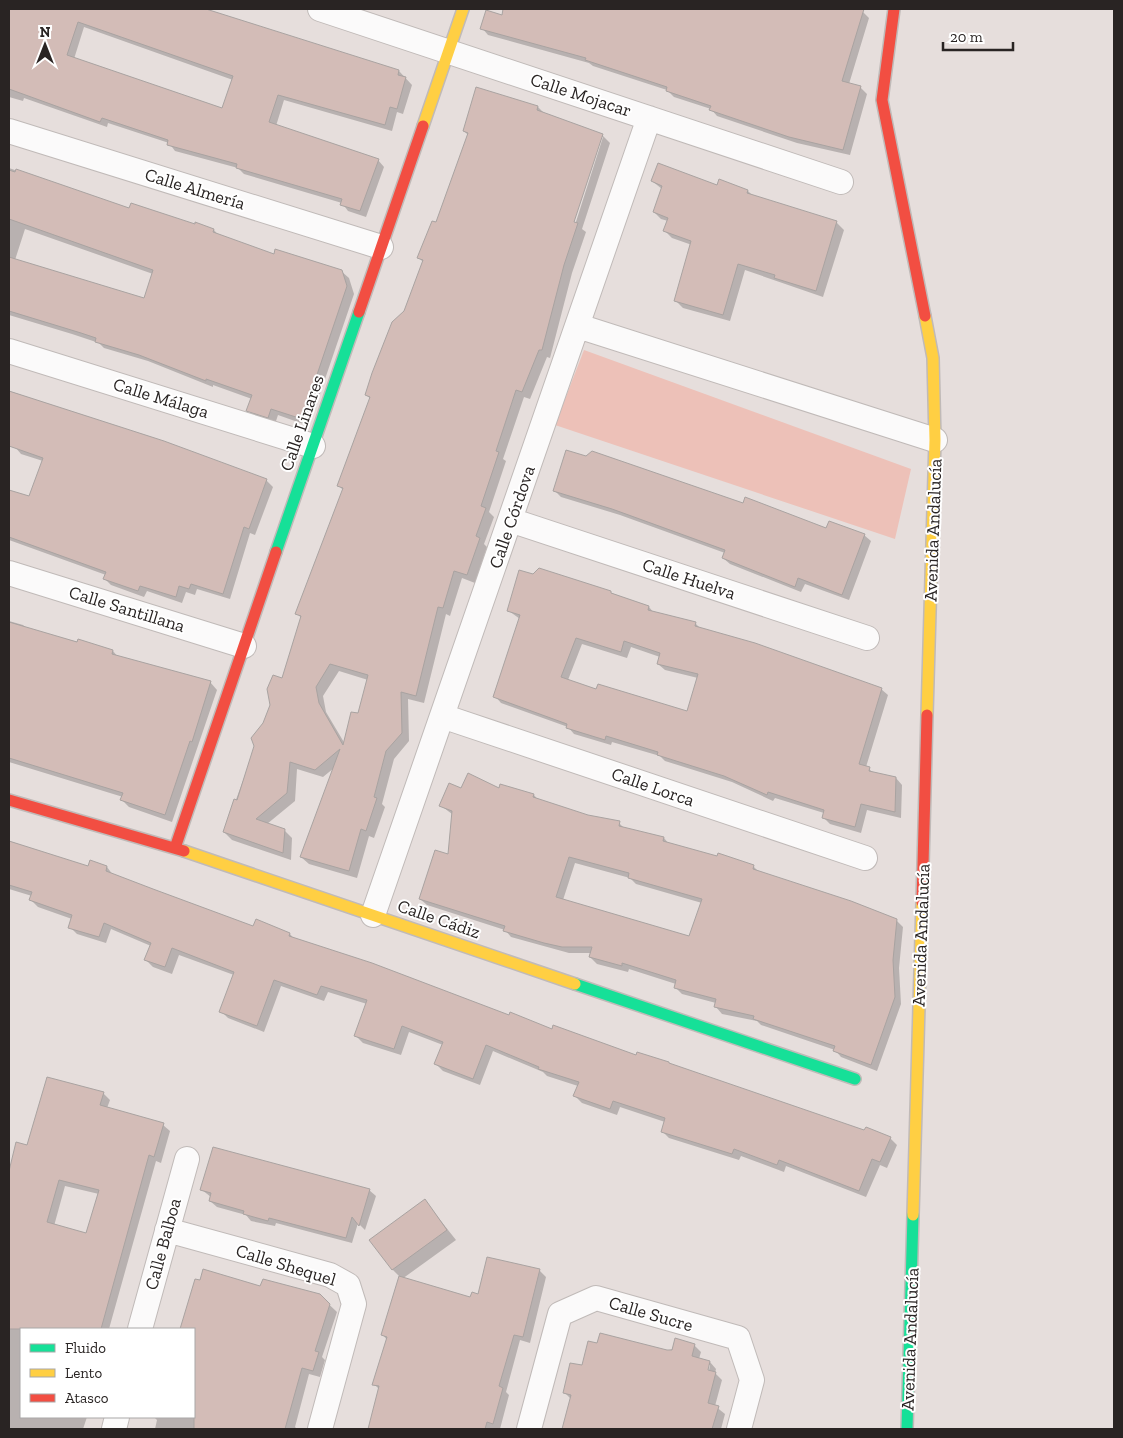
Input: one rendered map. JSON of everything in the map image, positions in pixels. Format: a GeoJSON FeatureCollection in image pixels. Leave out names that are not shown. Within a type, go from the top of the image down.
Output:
{"type":"FeatureCollection","features":[{"type":"Feature","properties":{"kind":"street","name":"Calle Mojacar"},"geometry":{"type":"LineString","coordinates":[[320,9],[841,182]]}},
{"type":"Feature","properties":{"kind":"street","name":"Calle Linares"},"geometry":{"type":"LineString","coordinates":[[175,848],[463,9]]}},
{"type":"Feature","properties":{"kind":"street","name":"Avenida Andalucía"},"geometry":{"type":"LineString","coordinates":[[894,9],[882,100],[933,358],[936,440],[907,1429]]}},
{"type":"Feature","properties":{"kind":"street","name":"Calle Córdova"},"geometry":{"type":"LineString","coordinates":[[373,915],[649,118]]}},
{"type":"Feature","properties":{"kind":"street","name":"Calle Almería"},"geometry":{"type":"LineString","coordinates":[[9,131],[381,247]]}},
{"type":"Feature","properties":{"kind":"street","name":"Avenida Andalucía"},"geometry":{"type":"LineString","coordinates":[[578,326],[936,440]]}},
{"type":"Feature","properties":{"kind":"street","name":"Calle Málaga"},"geometry":{"type":"LineString","coordinates":[[9,351],[313,446]]}},
{"type":"Feature","properties":{"kind":"street","name":"Calle Huelva"},"geometry":{"type":"LineString","coordinates":[[510,520],[867,638]]}},
{"type":"Feature","properties":{"kind":"street","name":"Calle Santillana"},"geometry":{"type":"LineString","coordinates":[[9,573],[244,646]]}},
{"type":"Feature","properties":{"kind":"street","name":"Calle Lorca"},"geometry":{"type":"LineString","coordinates":[[442,716],[865,858]]}},
{"type":"Feature","properties":{"kind":"street","name":"Calle Cádiz"},"geometry":{"type":"LineString","coordinates":[[9,800],[175,848],[856,1078]]}},
{"type":"Feature","properties":{"kind":"street","name":"Calle Balboa"},"geometry":{"type":"LineString","coordinates":[[140,1328],[187,1160]]}},
{"type":"Feature","properties":{"kind":"street","name":"Calle Shequel"},"geometry":{"type":"LineString","coordinates":[[167,1230],[330,1275],[348,1285],[354,1304],[320,1429]]}},
{"type":"Feature","properties":{"kind":"street","name":"Calle Sucre"},"geometry":{"type":"LineString","coordinates":[[529,1429],[560,1314],[596,1298],[738,1338],[752,1380],[739,1429]]}},
{"type":"Feature","properties":{"kind":"shaded area"},"geometry":{"type":"Polygon","coordinates":[[[584,350],[911,469],[895,539],[555,425],[584,350]]]}},
{"type":"Feature","properties":{"kind":"building"},"geometry":{"type":"Polygon","coordinates":[[[9,9],[206,9],[399,70],[398,75],[406,77],[397,109],[390,107],[385,125],[278,95],[269,122],[379,159],[360,211],[340,205],[342,199],[236,168],[237,164],[167,145],[168,140],[102,118],[100,122],[9,89],[9,9]],[[78,22],[67,55],[222,108],[233,76],[78,22]]]}},
{"type":"Feature","properties":{"kind":"building"},"geometry":{"type":"Polygon","coordinates":[[[503,9],[864,9],[842,81],[861,86],[843,150],[789,137],[709,110],[711,106],[666,91],[667,87],[585,60],[586,58],[480,29],[486,10],[502,15],[503,9]]]}},
{"type":"Feature","properties":{"kind":"building"},"geometry":{"type":"Polygon","coordinates":[[[476,87],[538,106],[537,110],[603,134],[574,222],[578,223],[564,265],[542,350],[539,350],[522,392],[516,390],[496,451],[499,452],[481,506],[486,508],[476,536],[480,538],[467,575],[454,571],[443,608],[438,607],[416,696],[401,692],[402,733],[386,751],[374,797],[377,798],[366,831],[361,829],[349,871],[300,857],[340,749],[315,770],[290,762],[287,793],[256,819],[285,829],[283,853],[223,832],[234,799],[237,800],[254,746],[251,738],[263,723],[270,705],[267,689],[273,675],[282,678],[301,616],[295,614],[343,488],[337,486],[370,397],[365,395],[372,373],[392,322],[404,311],[423,260],[417,258],[432,221],[436,222],[468,133],[463,131],[476,87]],[[330,664],[316,687],[319,703],[343,745],[351,712],[358,713],[368,675],[330,664]]]}},
{"type":"Feature","properties":{"kind":"building"},"geometry":{"type":"Polygon","coordinates":[[[658,163],[717,185],[719,179],[748,190],[747,193],[837,221],[816,291],[774,278],[775,275],[738,264],[723,315],[674,301],[691,241],[663,231],[668,218],[653,212],[662,186],[651,181],[658,163]]]}},
{"type":"Feature","properties":{"kind":"building"},"geometry":{"type":"Polygon","coordinates":[[[16,169],[129,208],[131,203],[195,224],[195,222],[214,229],[213,232],[274,254],[275,249],[342,270],[347,286],[302,419],[271,409],[268,418],[246,411],[252,395],[206,379],[206,381],[139,355],[95,342],[96,338],[9,311],[9,257],[144,298],[153,270],[9,219],[9,170],[15,172],[16,169]]]}},
{"type":"Feature","properties":{"kind":"building"},"geometry":{"type":"Polygon","coordinates":[[[9,391],[164,441],[267,479],[249,529],[244,527],[223,594],[191,584],[189,589],[179,586],[176,597],[140,586],[138,591],[103,579],[106,572],[9,537],[9,490],[29,496],[43,458],[9,446],[9,391]]]}},
{"type":"Feature","properties":{"kind":"building"},"geometry":{"type":"Polygon","coordinates":[[[566,450],[586,456],[592,451],[743,503],[745,497],[826,528],[829,521],[865,534],[842,595],[798,578],[795,587],[722,558],[725,550],[612,509],[553,491],[566,450]]]}},
{"type":"Feature","properties":{"kind":"building"},"geometry":{"type":"Polygon","coordinates":[[[539,568],[611,591],[611,593],[649,606],[648,610],[696,622],[695,626],[755,643],[882,688],[859,764],[870,767],[869,771],[896,777],[895,812],[861,804],[855,827],[822,818],[824,810],[768,792],[767,795],[724,776],[657,755],[658,752],[606,736],[605,740],[566,728],[567,724],[493,697],[520,615],[507,611],[519,570],[533,574],[539,568]],[[576,638],[561,677],[596,689],[598,684],[687,711],[698,674],[657,664],[660,653],[624,641],[621,652],[576,638]]]}},
{"type":"Feature","properties":{"kind":"building"},"geometry":{"type":"Polygon","coordinates":[[[9,622],[77,642],[78,639],[113,650],[112,654],[211,681],[192,742],[190,741],[165,815],[120,800],[123,793],[9,758],[9,622]]]}},
{"type":"Feature","properties":{"kind":"building"},"geometry":{"type":"Polygon","coordinates":[[[468,773],[499,788],[500,784],[534,794],[533,797],[588,815],[620,821],[619,826],[664,837],[663,841],[717,856],[718,853],[754,865],[753,869],[851,901],[897,919],[893,960],[895,997],[871,1065],[833,1051],[835,1046],[753,1019],[754,1016],[714,1007],[716,999],[674,988],[676,980],[622,963],[622,966],[589,957],[592,947],[562,947],[544,943],[503,931],[505,926],[419,899],[435,850],[448,854],[452,811],[439,806],[449,783],[461,788],[468,773]],[[569,857],[556,897],[689,936],[702,899],[628,878],[629,873],[569,857]]]}},
{"type":"Feature","properties":{"kind":"building"},"geometry":{"type":"Polygon","coordinates":[[[9,841],[88,866],[90,860],[107,866],[106,871],[253,926],[256,919],[290,933],[289,936],[372,963],[509,1015],[510,1012],[552,1029],[553,1025],[636,1055],[637,1052],[669,1062],[864,1130],[866,1127],[891,1137],[880,1162],[872,1159],[859,1191],[779,1160],[777,1165],[734,1149],[732,1154],[661,1132],[665,1118],[613,1101],[610,1109],[573,1096],[579,1082],[538,1069],[539,1067],[486,1045],[473,1079],[434,1064],[443,1042],[402,1026],[394,1049],[354,1036],[367,1000],[321,986],[317,995],[274,980],[257,1026],[219,1012],[234,972],[172,948],[165,967],[144,960],[151,943],[104,923],[99,937],[68,928],[72,915],[29,900],[32,892],[9,885],[9,841]]]}},
{"type":"Feature","properties":{"kind":"building"},"geometry":{"type":"Polygon","coordinates":[[[47,1077],[104,1092],[100,1105],[164,1123],[154,1157],[149,1155],[101,1328],[9,1329],[9,1171],[16,1142],[27,1145],[47,1077]],[[59,1180],[47,1222],[86,1233],[99,1190],[59,1180]]]}},
{"type":"Feature","properties":{"kind":"building"},"geometry":{"type":"Polygon","coordinates":[[[213,1147],[370,1189],[359,1226],[352,1217],[346,1238],[269,1218],[268,1221],[243,1214],[244,1211],[209,1201],[211,1193],[200,1190],[213,1147]]]}},
{"type":"Feature","properties":{"kind":"building"},"geometry":{"type":"Polygon","coordinates":[[[425,1199],[447,1230],[392,1270],[369,1240],[425,1199]]]}},
{"type":"Feature","properties":{"kind":"building"},"geometry":{"type":"Polygon","coordinates":[[[487,1257],[540,1269],[523,1337],[514,1335],[499,1386],[503,1388],[493,1424],[487,1422],[485,1429],[368,1429],[379,1386],[372,1385],[387,1337],[381,1335],[399,1276],[470,1297],[472,1292],[478,1294],[487,1257]]]}},
{"type":"Feature","properties":{"kind":"building"},"geometry":{"type":"Polygon","coordinates":[[[203,1269],[260,1286],[263,1279],[320,1294],[330,1304],[315,1351],[319,1352],[313,1371],[302,1368],[285,1429],[194,1429],[195,1328],[180,1328],[195,1279],[200,1280],[203,1269]]]}},
{"type":"Feature","properties":{"kind":"building"},"geometry":{"type":"Polygon","coordinates":[[[600,1333],[667,1350],[672,1350],[675,1338],[695,1344],[692,1356],[710,1361],[708,1370],[716,1372],[708,1403],[719,1406],[712,1429],[562,1429],[571,1395],[563,1393],[570,1363],[582,1365],[588,1341],[597,1343],[600,1333]]]}},
{"type":"Feature","properties":{"kind":"traffic: fast"},"geometry":{"type":"LineString","coordinates":[[276,552],[359,312]]}},
{"type":"Feature","properties":{"kind":"traffic: fast"},"geometry":{"type":"LineString","coordinates":[[575,984],[855,1079]]}},
{"type":"Feature","properties":{"kind":"traffic: fast"},"geometry":{"type":"LineString","coordinates":[[907,1429],[913,1215]]}},
{"type":"Feature","properties":{"kind":"traffic: slow"},"geometry":{"type":"LineString","coordinates":[[423,126],[463,9]]}},
{"type":"Feature","properties":{"kind":"traffic: slow"},"geometry":{"type":"LineString","coordinates":[[925,316],[933,358],[935,440],[927,715]]}},
{"type":"Feature","properties":{"kind":"traffic: slow"},"geometry":{"type":"LineString","coordinates":[[184,851],[575,984]]}},
{"type":"Feature","properties":{"kind":"traffic: slow"},"geometry":{"type":"LineString","coordinates":[[913,1215],[922,902]]}},
{"type":"Feature","properties":{"kind":"traffic: jam"},"geometry":{"type":"LineString","coordinates":[[894,9],[882,100],[925,316]]}},
{"type":"Feature","properties":{"kind":"traffic: jam"},"geometry":{"type":"LineString","coordinates":[[359,312],[423,126]]}},
{"type":"Feature","properties":{"kind":"traffic: jam"},"geometry":{"type":"LineString","coordinates":[[175,848],[276,552]]}},
{"type":"Feature","properties":{"kind":"traffic: jam"},"geometry":{"type":"LineString","coordinates":[[922,902],[927,715]]}},
{"type":"Feature","properties":{"kind":"traffic: jam"},"geometry":{"type":"LineString","coordinates":[[9,800],[184,851]]}}]}
